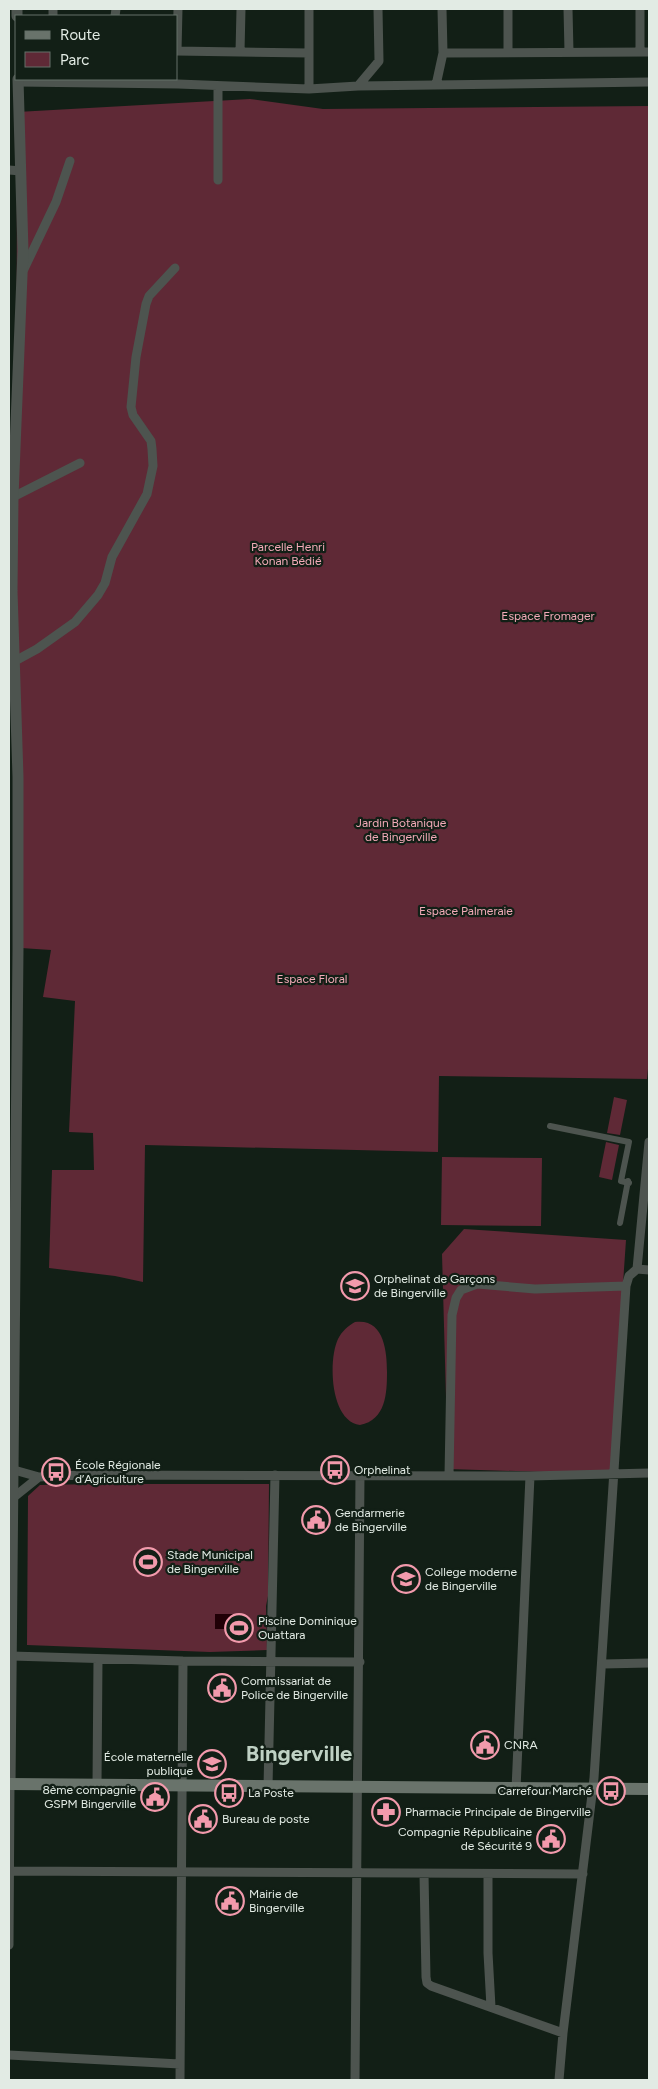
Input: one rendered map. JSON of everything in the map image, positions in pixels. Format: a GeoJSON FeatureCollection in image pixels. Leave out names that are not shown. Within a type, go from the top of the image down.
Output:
{"type":"FeatureCollection","features":[{"type":"Feature","properties":{"kind":"main road"},"geometry":{"type":"LineString","coordinates":[[9,1784],[649,1789]]}},
{"type":"Feature","properties":{"kind":"street"},"geometry":{"type":"LineString","coordinates":[[240,52],[241,9]]}},
{"type":"Feature","properties":{"kind":"street"},"geometry":{"type":"LineString","coordinates":[[308,89],[309,9]]}},
{"type":"Feature","properties":{"kind":"street"},"geometry":{"type":"LineString","coordinates":[[358,86],[379,60],[378,9]]}},
{"type":"Feature","properties":{"kind":"street"},"geometry":{"type":"LineString","coordinates":[[436,85],[443,52],[442,9]]}},
{"type":"Feature","properties":{"kind":"street"},"geometry":{"type":"LineString","coordinates":[[508,9],[508,52]]}},
{"type":"Feature","properties":{"kind":"street"},"geometry":{"type":"LineString","coordinates":[[568,9],[569,52]]}},
{"type":"Feature","properties":{"kind":"street"},"geometry":{"type":"LineString","coordinates":[[443,52],[645,52],[640,9]]}},
{"type":"Feature","properties":{"kind":"street"},"geometry":{"type":"LineString","coordinates":[[178,51],[309,53]]}},
{"type":"Feature","properties":{"kind":"street"},"geometry":{"type":"LineString","coordinates":[[9,1945],[9,1784],[14,1497],[14,661],[12,591],[14,382],[22,271],[18,81],[308,89],[358,86],[649,82]]}},
{"type":"Feature","properties":{"kind":"street"},"geometry":{"type":"LineString","coordinates":[[218,86],[218,180]]}},
{"type":"Feature","properties":{"kind":"street"},"geometry":{"type":"LineString","coordinates":[[22,271],[56,202],[70,161]]}},
{"type":"Feature","properties":{"kind":"street"},"geometry":{"type":"LineString","coordinates":[[9,170],[21,171]]}},
{"type":"Feature","properties":{"kind":"street"},"geometry":{"type":"LineString","coordinates":[[14,661],[37,649],[75,622],[98,596],[112,556],[147,494],[153,466],[151,441],[133,415],[131,406],[136,357],[146,304],[153,291],[175,268]]}},
{"type":"Feature","properties":{"kind":"street"},"geometry":{"type":"LineString","coordinates":[[13,497],[80,463]]}},
{"type":"Feature","properties":{"kind":"street"},"geometry":{"type":"LineString","coordinates":[[550,1126],[629,1142],[621,1181],[628,1181],[620,1223]]}},
{"type":"Feature","properties":{"kind":"street"},"geometry":{"type":"LineString","coordinates":[[559,2080],[593,1788],[626,1286],[629,1276],[637,1269],[649,1142]]}},
{"type":"Feature","properties":{"kind":"street"},"geometry":{"type":"LineString","coordinates":[[637,1269],[649,1270]]}},
{"type":"Feature","properties":{"kind":"street"},"geometry":{"type":"LineString","coordinates":[[449,1475],[452,1315],[456,1298],[462,1290],[477,1284],[535,1289],[626,1286]]}},
{"type":"Feature","properties":{"kind":"street"},"geometry":{"type":"LineString","coordinates":[[14,1470],[39,1477],[82,1475],[530,1476],[649,1473]]}},
{"type":"Feature","properties":{"kind":"street"},"geometry":{"type":"LineString","coordinates":[[268,1787],[275,1475]]}},
{"type":"Feature","properties":{"kind":"street"},"geometry":{"type":"LineString","coordinates":[[355,2080],[360,1662],[360,1475]]}},
{"type":"Feature","properties":{"kind":"street"},"geometry":{"type":"LineString","coordinates":[[516,1788],[530,1476]]}},
{"type":"Feature","properties":{"kind":"street"},"geometry":{"type":"LineString","coordinates":[[14,1497],[39,1477]]}},
{"type":"Feature","properties":{"kind":"street"},"geometry":{"type":"LineString","coordinates":[[11,1656],[184,1661],[360,1662]]}},
{"type":"Feature","properties":{"kind":"street"},"geometry":{"type":"LineString","coordinates":[[97,1785],[98,1659]]}},
{"type":"Feature","properties":{"kind":"street"},"geometry":{"type":"LineString","coordinates":[[180,2080],[184,1661]]}},
{"type":"Feature","properties":{"kind":"street"},"geometry":{"type":"LineString","coordinates":[[602,1664],[649,1662]]}},
{"type":"Feature","properties":{"kind":"street"},"geometry":{"type":"LineString","coordinates":[[9,1871],[584,1874]]}},
{"type":"Feature","properties":{"kind":"street"},"geometry":{"type":"LineString","coordinates":[[424,1874],[427,1982],[431,1986],[563,2033]]}},
{"type":"Feature","properties":{"kind":"street"},"geometry":{"type":"LineString","coordinates":[[488,1874],[488,1954],[491,2007]]}},
{"type":"Feature","properties":{"kind":"street"},"geometry":{"type":"LineString","coordinates":[[9,2056],[180,2064]]}},
{"type":"Feature","properties":{"kind":"green space","name":"Jardin Botanique de Bingerville"},"geometry":{"type":"Polygon","coordinates":[[[250,99],[323,109],[649,106],[649,1059],[647,1079],[439,1076],[438,1152],[145,1145],[143,1282],[115,1276],[49,1268],[52,1170],[94,1170],[93,1133],[69,1132],[75,1001],[43,997],[51,950],[21,948],[16,776],[17,112],[250,99]]]}},
{"type":"Feature","properties":{"kind":"green space"},"geometry":{"type":"Polygon","coordinates":[[[614,1097],[627,1100],[620,1135],[607,1133],[614,1097]]]}},
{"type":"Feature","properties":{"kind":"green space"},"geometry":{"type":"Polygon","coordinates":[[[606,1142],[619,1145],[612,1180],[599,1177],[606,1142]]]}},
{"type":"Feature","properties":{"kind":"green space"},"geometry":{"type":"Polygon","coordinates":[[[442,1157],[542,1158],[541,1226],[441,1225],[442,1157]]]}},
{"type":"Feature","properties":{"kind":"green space"},"geometry":{"type":"Polygon","coordinates":[[[464,1229],[626,1240],[610,1474],[448,1469],[442,1254],[464,1229]]]}},
{"type":"Feature","properties":{"kind":"green space"},"geometry":{"type":"Polygon","coordinates":[[[355,1322],[365,1322],[372,1325],[378,1331],[385,1346],[387,1364],[385,1397],[380,1412],[369,1422],[360,1425],[350,1421],[342,1413],[337,1402],[333,1374],[333,1361],[338,1339],[345,1329],[355,1322]]]}},
{"type":"Feature","properties":{"kind":"green space","name":"Stade Municipal de Bingerville"},"geometry":{"type":"Polygon","coordinates":[[[269,1484],[268,1596],[266,1606],[267,1650],[210,1652],[27,1645],[28,1496],[40,1485],[269,1484]]]}},
{"type":"Feature","properties":{"kind":"shaded area"},"geometry":{"type":"Polygon","coordinates":[[[215,1614],[245,1614],[245,1629],[215,1629],[215,1614]]]}},
{"type":"Feature","properties":{"kind":"place","name":"Orphelinat de Garçons de Bingerville"},"geometry":{"type":"Point","coordinates":[355,1286]}},
{"type":"Feature","properties":{"kind":"place","name":"Orphelinat"},"geometry":{"type":"Point","coordinates":[335,1470]}},
{"type":"Feature","properties":{"kind":"place","name":"École Régionale d’Agriculture"},"geometry":{"type":"Point","coordinates":[56,1472]}},
{"type":"Feature","properties":{"kind":"place","name":"Gendarmerie de Bingerville"},"geometry":{"type":"Point","coordinates":[316,1520]}},
{"type":"Feature","properties":{"kind":"place","name":"Stade Municipal de Bingerville"},"geometry":{"type":"Point","coordinates":[148,1562]}},
{"type":"Feature","properties":{"kind":"place","name":"College moderne de Bingerville"},"geometry":{"type":"Point","coordinates":[406,1579]}},
{"type":"Feature","properties":{"kind":"place","name":"Piscine Dominique Ouattara"},"geometry":{"type":"Point","coordinates":[239,1628]}},
{"type":"Feature","properties":{"kind":"place","name":"Commissariat de Police de Bingerville"},"geometry":{"type":"Point","coordinates":[222,1688]}},
{"type":"Feature","properties":{"kind":"place","name":"CNRA"},"geometry":{"type":"Point","coordinates":[485,1745]}},
{"type":"Feature","properties":{"kind":"place","name":"École maternelle publique"},"geometry":{"type":"Point","coordinates":[212,1764]}},
{"type":"Feature","properties":{"kind":"place","name":"Carrefour Marché"},"geometry":{"type":"Point","coordinates":[611,1791]}},
{"type":"Feature","properties":{"kind":"place","name":"La Poste"},"geometry":{"type":"Point","coordinates":[229,1793]}},
{"type":"Feature","properties":{"kind":"place","name":"8ème compagnie GSPM Bingerville"},"geometry":{"type":"Point","coordinates":[155,1797]}},
{"type":"Feature","properties":{"kind":"place","name":"Pharmacie Principale de Bingerville"},"geometry":{"type":"Point","coordinates":[386,1812]}},
{"type":"Feature","properties":{"kind":"place","name":"Bureau de poste"},"geometry":{"type":"Point","coordinates":[203,1819]}},
{"type":"Feature","properties":{"kind":"place","name":"Compagnie Républicaine de Sécurité 9"},"geometry":{"type":"Point","coordinates":[551,1839]}},
{"type":"Feature","properties":{"kind":"place","name":"Mairie de Bingerville"},"geometry":{"type":"Point","coordinates":[230,1901]}},
{"type":"Feature","properties":{"kind":"district","name":"Bingerville"},"geometry":{"type":"Point","coordinates":[299,1753]}},
{"type":"Feature","properties":{"kind":"park label","name":"Parcelle Henri Konan Bédié"},"geometry":{"type":"Point","coordinates":[288,554]}},
{"type":"Feature","properties":{"kind":"park label","name":"Espace Fromager"},"geometry":{"type":"Point","coordinates":[548,616]}},
{"type":"Feature","properties":{"kind":"park label","name":"Espace Palmeraie"},"geometry":{"type":"Point","coordinates":[466,911]}},
{"type":"Feature","properties":{"kind":"park label","name":"Espace Floral"},"geometry":{"type":"Point","coordinates":[312,979]}}]}
